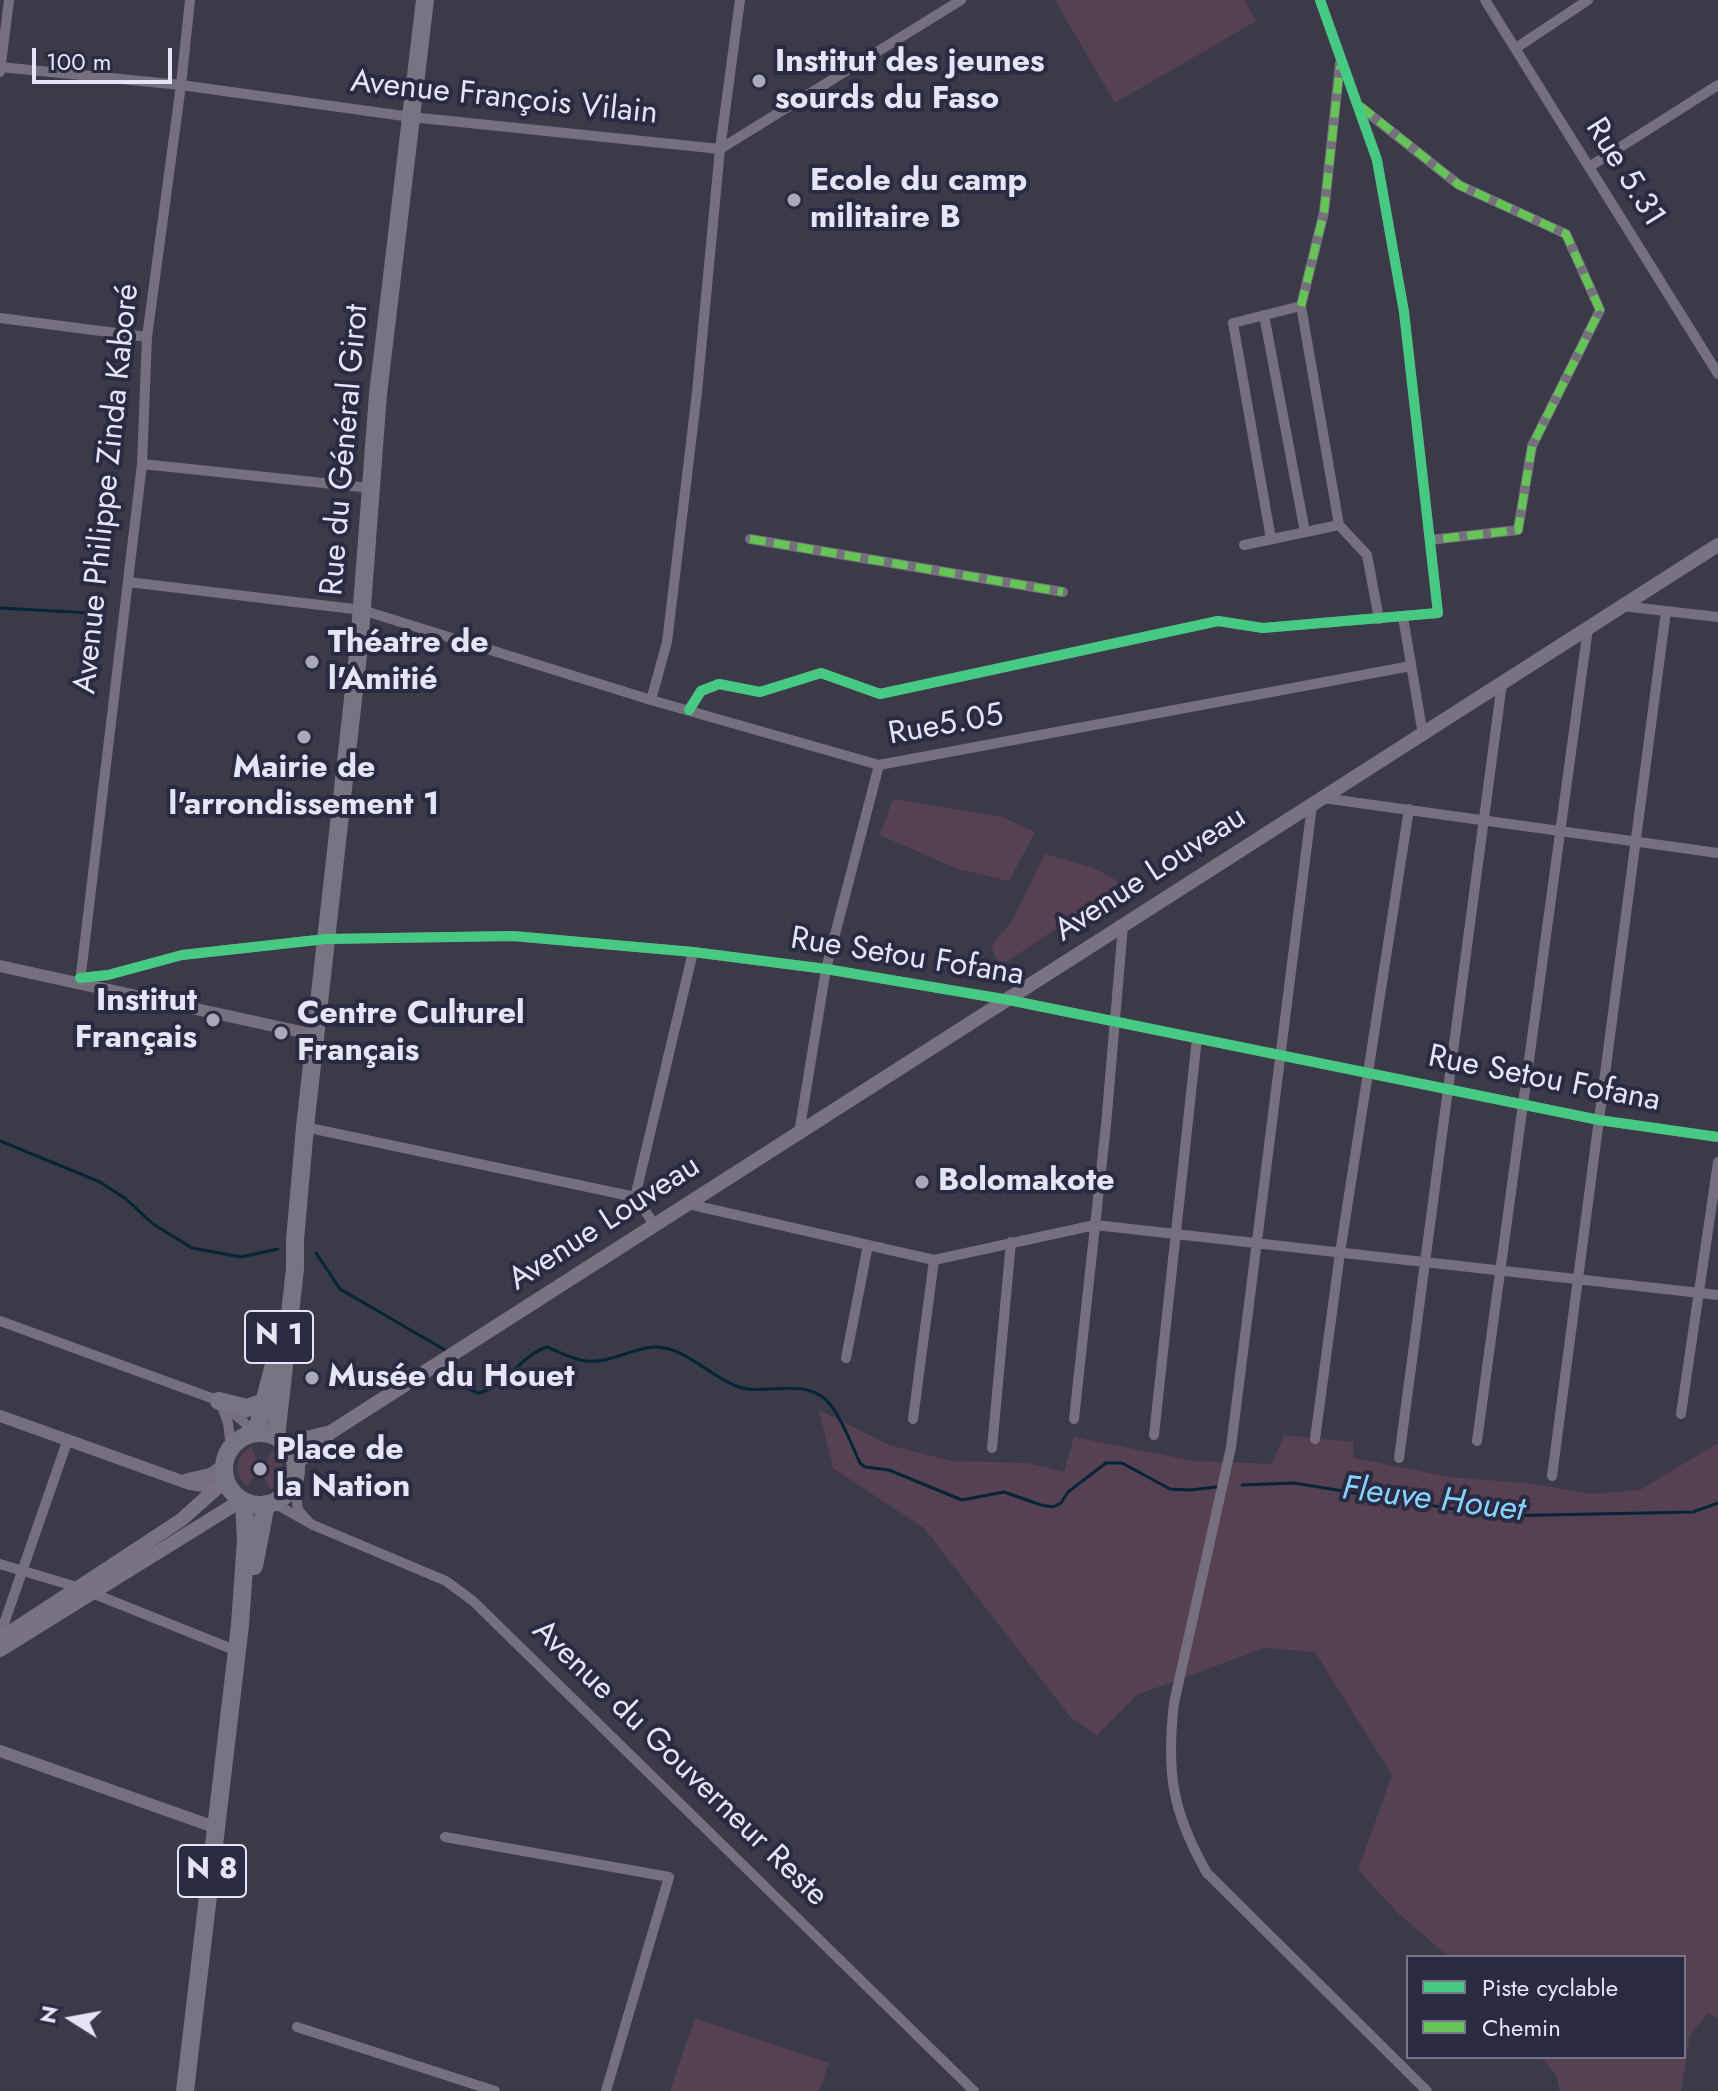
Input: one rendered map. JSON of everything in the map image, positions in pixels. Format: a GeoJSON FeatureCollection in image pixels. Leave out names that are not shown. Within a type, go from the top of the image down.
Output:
{"type":"FeatureCollection","features":[{"type":"Feature","properties":{"kind":"highway","name":"Rue du Général Girot"},"geometry":{"type":"LineString","coordinates":[[295,1240],[362,610],[390,285],[425,0]]}},
{"type":"Feature","properties":{"kind":"highway","name":"N 1"},"geometry":{"type":"LineString","coordinates":[[255,1433],[276,1364],[287,1270],[295,1240]]}},
{"type":"Feature","properties":{"kind":"highway","name":"N 1"},"geometry":{"type":"LineString","coordinates":[[280,1440],[295,1240]]}},
{"type":"Feature","properties":{"kind":"highway"},"geometry":{"type":"LineString","coordinates":[[218,1400],[247,1408],[264,1402]]}},
{"type":"Feature","properties":{"kind":"highway"},"geometry":{"type":"LineString","coordinates":[[255,1433],[280,1440],[292,1453],[295,1471],[288,1491],[269,1503],[243,1503],[222,1477],[231,1447],[241,1438],[255,1433]]}},
{"type":"Feature","properties":{"kind":"highway","name":"N 8"},"geometry":{"type":"LineString","coordinates":[[185,2091],[237,1651],[246,1539],[243,1503]]}},
{"type":"Feature","properties":{"kind":"highway","name":"N 8"},"geometry":{"type":"LineString","coordinates":[[237,1651],[245,1626],[269,1503]]}},
{"type":"Feature","properties":{"kind":"main road","name":"Avenue Louveau"},"geometry":{"type":"LineString","coordinates":[[280,1440],[312,1439],[331,1432],[1718,545]]}},
{"type":"Feature","properties":{"kind":"main road","name":"Avenue Louveau"},"geometry":{"type":"LineString","coordinates":[[295,1471],[331,1432]]}},
{"type":"Feature","properties":{"kind":"main road"},"geometry":{"type":"LineString","coordinates":[[0,1650],[181,1520],[222,1477]]}},
{"type":"Feature","properties":{"kind":"main road"},"geometry":{"type":"LineString","coordinates":[[0,1637],[243,1503]]}},
{"type":"Feature","properties":{"kind":"street"},"geometry":{"type":"LineString","coordinates":[[0,74],[9,0]]}},
{"type":"Feature","properties":{"kind":"street","name":"Avenue Philippe Zinda Kaboré"},"geometry":{"type":"LineString","coordinates":[[80,981],[142,464],[147,337],[190,0]]}},
{"type":"Feature","properties":{"kind":"street"},"geometry":{"type":"LineString","coordinates":[[651,700],[667,642],[697,392],[720,149],[740,0]]}},
{"type":"Feature","properties":{"kind":"street"},"geometry":{"type":"LineString","coordinates":[[720,149],[961,0]]}},
{"type":"Feature","properties":{"kind":"street"},"geometry":{"type":"LineString","coordinates":[[689,710],[701,691],[719,684],[760,692],[821,673],[880,694],[1218,621],[1263,628],[1438,613],[1404,312],[1377,160],[1320,0]]}},
{"type":"Feature","properties":{"kind":"street","name":"Rue 5.31"},"geometry":{"type":"LineString","coordinates":[[1485,0],[1718,374]]}},
{"type":"Feature","properties":{"kind":"street"},"geometry":{"type":"LineString","coordinates":[[1516,48],[1588,0]]}},
{"type":"Feature","properties":{"kind":"street"},"geometry":{"type":"LineString","coordinates":[[1341,58],[1324,212],[1301,306],[1339,525],[1367,555],[1379,619]]}},
{"type":"Feature","properties":{"kind":"street","name":"Avenue François Vilain"},"geometry":{"type":"LineString","coordinates":[[0,67],[181,85],[411,117],[720,149]]}},
{"type":"Feature","properties":{"kind":"street"},"geometry":{"type":"LineString","coordinates":[[1589,167],[1718,85]]}},
{"type":"Feature","properties":{"kind":"street"},"geometry":{"type":"LineString","coordinates":[[1357,103],[1459,185],[1566,234],[1600,310],[1532,446],[1518,530],[1430,540]]}},
{"type":"Feature","properties":{"kind":"street"},"geometry":{"type":"LineString","coordinates":[[1271,539],[1233,323],[1301,306]]}},
{"type":"Feature","properties":{"kind":"street"},"geometry":{"type":"LineString","coordinates":[[1264,315],[1305,532]]}},
{"type":"Feature","properties":{"kind":"street"},"geometry":{"type":"LineString","coordinates":[[0,318],[147,337]]}},
{"type":"Feature","properties":{"kind":"street"},"geometry":{"type":"LineString","coordinates":[[142,464],[371,488]]}},
{"type":"Feature","properties":{"kind":"street"},"geometry":{"type":"LineString","coordinates":[[1244,545],[1339,525]]}},
{"type":"Feature","properties":{"kind":"street"},"geometry":{"type":"LineString","coordinates":[[750,539],[1063,592]]}},
{"type":"Feature","properties":{"kind":"street","name":"Rue5.05"},"geometry":{"type":"LineString","coordinates":[[128,582],[362,610],[651,700],[879,765],[1411,666]]}},
{"type":"Feature","properties":{"kind":"street"},"geometry":{"type":"LineString","coordinates":[[1622,606],[1718,617]]}},
{"type":"Feature","properties":{"kind":"street"},"geometry":{"type":"LineString","coordinates":[[1552,1476],[1666,611]]}},
{"type":"Feature","properties":{"kind":"street"},"geometry":{"type":"LineString","coordinates":[[1403,617],[1423,735]]}},
{"type":"Feature","properties":{"kind":"street"},"geometry":{"type":"LineString","coordinates":[[1477,1441],[1588,628]]}},
{"type":"Feature","properties":{"kind":"street"},"geometry":{"type":"LineString","coordinates":[[1399,1458],[1502,683]]}},
{"type":"Feature","properties":{"kind":"street"},"geometry":{"type":"LineString","coordinates":[[799,1133],[826,969],[879,765]]}},
{"type":"Feature","properties":{"kind":"street"},"geometry":{"type":"LineString","coordinates":[[1427,2091],[1207,1873],[1177,1812],[1169,1742],[1174,1703],[1231,1447],[1281,1055],[1318,801],[1409,809],[1718,853]]}},
{"type":"Feature","properties":{"kind":"street"},"geometry":{"type":"LineString","coordinates":[[1315,1439],[1340,1253],[1409,809]]}},
{"type":"Feature","properties":{"kind":"street"},"geometry":{"type":"LineString","coordinates":[[1074,1419],[1123,926]]}},
{"type":"Feature","properties":{"kind":"street","name":"Rue Setou Fofana"},"geometry":{"type":"LineString","coordinates":[[80,981],[182,955],[326,939],[513,936],[693,952],[826,969],[1009,1000],[1599,1120],[1718,1137]]}},
{"type":"Feature","properties":{"kind":"street"},"geometry":{"type":"LineString","coordinates":[[635,1197],[693,952]]}},
{"type":"Feature","properties":{"kind":"street"},"geometry":{"type":"LineString","coordinates":[[0,966],[80,981],[315,1035]]}},
{"type":"Feature","properties":{"kind":"street"},"geometry":{"type":"LineString","coordinates":[[1154,1435],[1197,1038]]}},
{"type":"Feature","properties":{"kind":"street"},"geometry":{"type":"LineString","coordinates":[[305,1127],[635,1197],[655,1225]]}},
{"type":"Feature","properties":{"kind":"street"},"geometry":{"type":"LineString","coordinates":[[1681,1414],[1718,1162]]}},
{"type":"Feature","properties":{"kind":"street"},"geometry":{"type":"LineString","coordinates":[[688,1204],[934,1260],[1095,1225],[1500,1273],[1718,1295]]}},
{"type":"Feature","properties":{"kind":"street"},"geometry":{"type":"LineString","coordinates":[[992,1448],[1011,1242]]}},
{"type":"Feature","properties":{"kind":"street"},"geometry":{"type":"LineString","coordinates":[[846,1358],[868,1245]]}},
{"type":"Feature","properties":{"kind":"street"},"geometry":{"type":"LineString","coordinates":[[913,1419],[934,1260]]}},
{"type":"Feature","properties":{"kind":"street"},"geometry":{"type":"LineString","coordinates":[[0,1321],[218,1400],[255,1433]]}},
{"type":"Feature","properties":{"kind":"street"},"geometry":{"type":"LineString","coordinates":[[218,1400],[228,1423],[231,1447]]}},
{"type":"Feature","properties":{"kind":"street"},"geometry":{"type":"LineString","coordinates":[[0,1416],[190,1484],[222,1477]]}},
{"type":"Feature","properties":{"kind":"street"},"geometry":{"type":"LineString","coordinates":[[0,1637],[68,1439]]}},
{"type":"Feature","properties":{"kind":"street"},"geometry":{"type":"LineString","coordinates":[[295,1471],[298,1510],[313,1525]]}},
{"type":"Feature","properties":{"kind":"street"},"geometry":{"type":"LineString","coordinates":[[184,1480],[203,1476],[222,1477]]}},
{"type":"Feature","properties":{"kind":"street","name":"Avenue du Gouverneur Reste"},"geometry":{"type":"LineString","coordinates":[[269,1503],[446,1581],[473,1601],[974,2091]]}},
{"type":"Feature","properties":{"kind":"street"},"geometry":{"type":"LineString","coordinates":[[0,1564],[83,1590],[237,1651]]}},
{"type":"Feature","properties":{"kind":"street"},"geometry":{"type":"LineString","coordinates":[[0,1751],[217,1828]]}},
{"type":"Feature","properties":{"kind":"street"},"geometry":{"type":"LineString","coordinates":[[445,1837],[669,1877],[606,2091]]}},
{"type":"Feature","properties":{"kind":"street"},"geometry":{"type":"LineString","coordinates":[[297,2027],[495,2091]]}},
{"type":"Feature","properties":{"kind":"shaded area"},"geometry":{"type":"Polygon","coordinates":[[[1244,0],[1256,21],[1115,103],[1056,2],[1244,0]]]}},
{"type":"Feature","properties":{"kind":"shaded area"},"geometry":{"type":"Polygon","coordinates":[[[893,799],[1002,817],[1035,832],[1009,881],[955,868],[880,835],[893,799]]]}},
{"type":"Feature","properties":{"kind":"shaded area"},"geometry":{"type":"Polygon","coordinates":[[[1045,854],[1094,868],[1123,884],[1000,966],[991,947],[1013,919],[1045,854]]]}},
{"type":"Feature","properties":{"kind":"shaded area"},"geometry":{"type":"Polygon","coordinates":[[[819,1410],[889,1445],[951,1461],[1028,1463],[1064,1472],[1074,1437],[1194,1461],[1272,1464],[1284,1435],[1353,1442],[1353,1458],[1450,1477],[1535,1484],[1590,1494],[1640,1490],[1718,1443],[1718,2018],[1708,2013],[1690,2035],[1681,2091],[1560,2091],[1556,2075],[1543,2059],[1686,2059],[1686,1955],[1447,1955],[1399,1914],[1358,1870],[1392,1775],[1315,1652],[1264,1648],[1137,1695],[1097,1735],[1071,1718],[924,1528],[833,1468],[819,1410]]]}},
{"type":"Feature","properties":{"kind":"shaded area"},"geometry":{"type":"Polygon","coordinates":[[[251,1447],[257,1460],[250,1467],[255,1476],[246,1486],[239,1475],[238,1465],[242,1455],[251,1447]]]}},
{"type":"Feature","properties":{"kind":"shaded area"},"geometry":{"type":"Polygon","coordinates":[[[274,1449],[281,1459],[283,1470],[270,1489],[264,1477],[270,1468],[266,1460],[274,1449]]]}},
{"type":"Feature","properties":{"kind":"shaded area"},"geometry":{"type":"Polygon","coordinates":[[[695,2018],[829,2063],[819,2091],[670,2091],[695,2018]]]}},
{"type":"Feature","properties":{"kind":"waterway"},"geometry":{"type":"LineString","coordinates":[[0,608],[91,613]]}},
{"type":"Feature","properties":{"kind":"waterway","name":"Fleuve Houet"},"geometry":{"type":"LineString","coordinates":[[0,1141],[100,1182],[126,1199],[153,1224],[192,1248],[241,1257],[278,1249]]}},
{"type":"Feature","properties":{"kind":"waterway","name":"Fleuve Houet"},"geometry":{"type":"LineString","coordinates":[[316,1253],[340,1289],[445,1350]]}},
{"type":"Feature","properties":{"kind":"waterway","name":"Fleuve Houet"},"geometry":{"type":"LineString","coordinates":[[456,1372],[464,1387],[479,1393],[497,1384],[537,1351],[547,1347],[587,1361],[612,1358],[645,1348],[664,1348],[685,1356],[736,1386],[758,1390],[793,1388],[815,1393],[825,1399],[835,1412],[860,1463],[865,1467],[889,1470],[962,1500],[1004,1492],[1053,1507],[1106,1463],[1122,1463],[1170,1489],[1216,1487]]}},
{"type":"Feature","properties":{"kind":"waterway","name":"Fleuve Houet"},"geometry":{"type":"LineString","coordinates":[[1242,1485],[1294,1483],[1496,1516],[1693,1512],[1718,1503]]}},
{"type":"Feature","properties":{"kind":"marked path"},"geometry":{"type":"LineString","coordinates":[[1301,306],[1324,212],[1340,66]]}},
{"type":"Feature","properties":{"kind":"marked path"},"geometry":{"type":"LineString","coordinates":[[1360,106],[1459,185],[1566,234],[1600,310],[1532,446],[1518,530],[1430,540]]}},
{"type":"Feature","properties":{"kind":"marked path"},"geometry":{"type":"LineString","coordinates":[[750,539],[1063,592]]}},
{"type":"Feature","properties":{"kind":"cycle path"},"geometry":{"type":"LineString","coordinates":[[689,710],[701,691],[719,684],[760,692],[821,673],[880,694],[1218,621],[1263,628],[1438,613],[1404,312],[1377,160],[1320,0]]}},
{"type":"Feature","properties":{"kind":"cycle path"},"geometry":{"type":"LineString","coordinates":[[80,978],[108,975],[182,955],[326,939],[513,936],[693,952],[826,969],[1009,1000],[1599,1120],[1718,1137]]}},
{"type":"Feature","properties":{"kind":"place","name":"Institut des jeunes sourds du Faso"},"geometry":{"type":"Point","coordinates":[759,81]}},
{"type":"Feature","properties":{"kind":"place","name":"Ecole du camp militaire B"},"geometry":{"type":"Point","coordinates":[794,200]}},
{"type":"Feature","properties":{"kind":"place","name":"Théatre de l'Amitié"},"geometry":{"type":"Point","coordinates":[312,662]}},
{"type":"Feature","properties":{"kind":"place","name":"Mairie de l'arrondissement 1"},"geometry":{"type":"Point","coordinates":[304,737]}},
{"type":"Feature","properties":{"kind":"place","name":"Institut Français"},"geometry":{"type":"Point","coordinates":[213,1020]}},
{"type":"Feature","properties":{"kind":"place","name":"Centre Culturel Français"},"geometry":{"type":"Point","coordinates":[281,1033]}},
{"type":"Feature","properties":{"kind":"place","name":"Bolomakote"},"geometry":{"type":"Point","coordinates":[922,1182]}},
{"type":"Feature","properties":{"kind":"place","name":"Musée du Houet"},"geometry":{"type":"Point","coordinates":[312,1378]}},
{"type":"Feature","properties":{"kind":"place","name":"Place de la Nation"},"geometry":{"type":"Point","coordinates":[260,1469]}}]}
